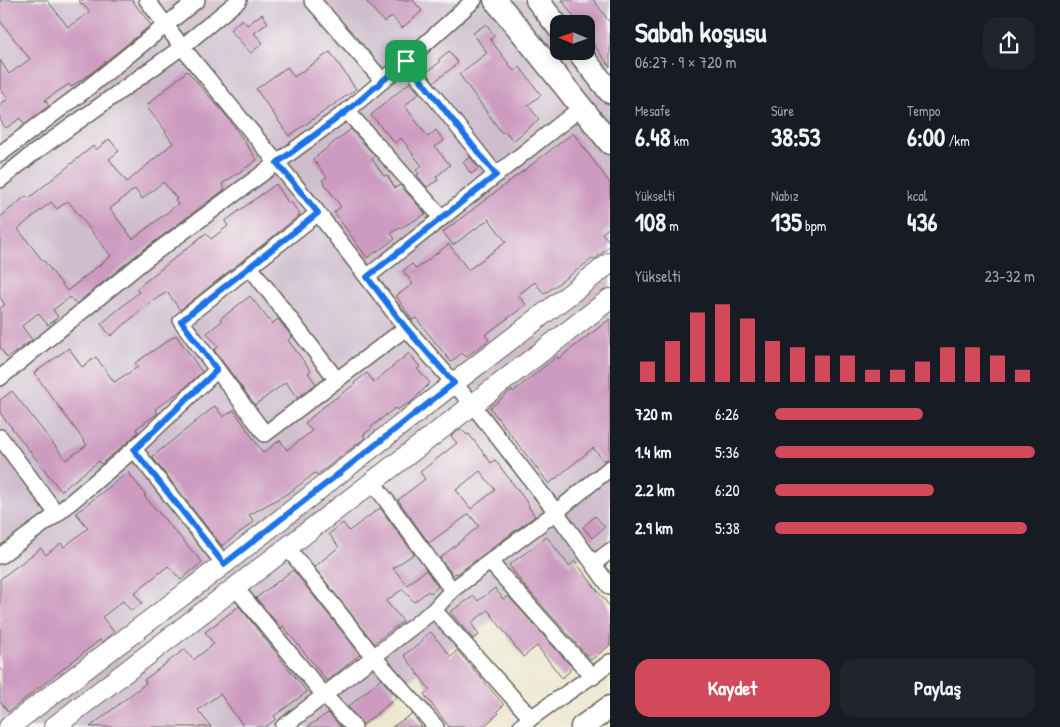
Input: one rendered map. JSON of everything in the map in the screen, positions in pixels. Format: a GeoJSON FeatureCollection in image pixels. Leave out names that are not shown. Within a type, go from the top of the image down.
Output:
{"type":"FeatureCollection","features":[{"type":"Feature","properties":{"kind":"main road"},"geometry":{"type":"LineString","coordinates":[[495,0],[610,143]]}},
{"type":"Feature","properties":{"kind":"main road"},"geometry":{"type":"LineString","coordinates":[[536,0],[550,17]]}},
{"type":"Feature","properties":{"kind":"main road"},"geometry":{"type":"LineString","coordinates":[[585,60],[610,92]]}},
{"type":"Feature","properties":{"kind":"main road"},"geometry":{"type":"LineString","coordinates":[[582,727],[610,707]]}},
{"type":"Feature","properties":{"kind":"street"},"geometry":{"type":"LineString","coordinates":[[146,0],[182,47],[318,213],[406,328],[472,404],[556,512],[610,587]]}},
{"type":"Feature","properties":{"kind":"street"},"geometry":{"type":"LineString","coordinates":[[0,154],[79,95],[197,0]]}},
{"type":"Feature","properties":{"kind":"street"},"geometry":{"type":"LineString","coordinates":[[0,180],[31,155],[182,47],[239,0]]}},
{"type":"Feature","properties":{"kind":"street"},"geometry":{"type":"LineString","coordinates":[[312,0],[383,81]]}},
{"type":"Feature","properties":{"kind":"street"},"geometry":{"type":"LineString","coordinates":[[0,378],[145,260],[347,111],[474,0]]}},
{"type":"Feature","properties":{"kind":"street"},"geometry":{"type":"LineString","coordinates":[[406,61],[496,175]]}},
{"type":"Feature","properties":{"kind":"street"},"geometry":{"type":"LineString","coordinates":[[367,277],[582,107]]}},
{"type":"Feature","properties":{"kind":"street"},"geometry":{"type":"LineString","coordinates":[[347,111],[442,218]]}},
{"type":"Feature","properties":{"kind":"street"},"geometry":{"type":"LineString","coordinates":[[318,213],[181,321],[265,434],[406,328]]}},
{"type":"Feature","properties":{"kind":"street"},"geometry":{"type":"LineString","coordinates":[[9,727],[224,564],[610,263]]}},
{"type":"Feature","properties":{"kind":"street"},"geometry":{"type":"LineString","coordinates":[[250,267],[337,380]]}},
{"type":"Feature","properties":{"kind":"street"},"geometry":{"type":"LineString","coordinates":[[54,727],[610,299]]}},
{"type":"Feature","properties":{"kind":"street"},"geometry":{"type":"LineString","coordinates":[[0,556],[57,514],[134,450],[217,370]]}},
{"type":"Feature","properties":{"kind":"street"},"geometry":{"type":"LineString","coordinates":[[0,437],[57,514]]}},
{"type":"Feature","properties":{"kind":"street"},"geometry":{"type":"LineString","coordinates":[[134,450],[224,564]]}},
{"type":"Feature","properties":{"kind":"street"},"geometry":{"type":"LineString","coordinates":[[283,727],[434,610],[452,590],[556,512],[610,468]]}},
{"type":"Feature","properties":{"kind":"street"},"geometry":{"type":"LineString","coordinates":[[372,481],[452,590]]}},
{"type":"Feature","properties":{"kind":"street"},"geometry":{"type":"LineString","coordinates":[[288,547],[373,656],[436,727]]}},
{"type":"Feature","properties":{"kind":"street"},"geometry":{"type":"LineString","coordinates":[[593,564],[610,551]]}},
{"type":"Feature","properties":{"kind":"street"},"geometry":{"type":"LineString","coordinates":[[490,562],[592,676]]}},
{"type":"Feature","properties":{"kind":"street"},"geometry":{"type":"LineString","coordinates":[[235,587],[324,695],[354,727]]}},
{"type":"Feature","properties":{"kind":"street"},"geometry":{"type":"LineString","coordinates":[[434,610],[525,723],[610,662]]}},
{"type":"Feature","properties":{"kind":"shaded area"},"geometry":{"type":"Polygon","coordinates":[[[0,0],[610,0],[610,539],[585,554],[407,681],[351,727],[0,727],[0,0]]]}},
{"type":"Feature","properties":{"kind":"building"},"geometry":{"type":"Polygon","coordinates":[[[0,0],[47,0],[68,27],[90,12],[78,0],[132,0],[151,25],[94,71],[71,87],[69,84],[45,100],[49,106],[24,124],[21,118],[6,128],[0,120],[0,104],[8,99],[0,88],[0,60],[9,74],[30,59],[0,21],[0,0]]]}},
{"type":"Feature","properties":{"kind":"building"},"geometry":{"type":"Polygon","coordinates":[[[365,0],[413,0],[422,11],[402,28],[392,16],[384,22],[365,0]]]}},
{"type":"Feature","properties":{"kind":"building"},"geometry":{"type":"Polygon","coordinates":[[[562,0],[594,0],[610,23],[610,67],[595,46],[595,15],[573,15],[562,0]]]}},
{"type":"Feature","properties":{"kind":"building"},"geometry":{"type":"Polygon","coordinates":[[[262,14],[268,23],[254,33],[263,43],[251,53],[230,30],[242,19],[247,25],[262,14]]]}},
{"type":"Feature","properties":{"kind":"building"},"geometry":{"type":"Polygon","coordinates":[[[486,24],[495,36],[490,39],[514,71],[520,67],[541,95],[528,105],[539,119],[513,141],[505,131],[502,133],[459,74],[487,53],[473,33],[486,24]]]}},
{"type":"Feature","properties":{"kind":"building"},"geometry":{"type":"Polygon","coordinates":[[[449,51],[458,63],[434,82],[427,72],[440,62],[438,60],[449,51]]]}},
{"type":"Feature","properties":{"kind":"building"},"geometry":{"type":"Polygon","coordinates":[[[330,52],[356,89],[289,136],[256,89],[287,67],[294,77],[330,52]]]}},
{"type":"Feature","properties":{"kind":"building"},"geometry":{"type":"Polygon","coordinates":[[[187,71],[229,119],[257,160],[222,184],[225,189],[139,253],[76,304],[70,297],[53,310],[58,317],[48,325],[38,313],[22,326],[32,340],[7,358],[0,347],[0,308],[5,305],[0,298],[0,217],[26,196],[29,198],[93,146],[96,150],[109,139],[119,151],[109,159],[127,182],[173,143],[146,106],[187,71]],[[163,182],[142,199],[135,189],[110,209],[133,239],[178,204],[175,200],[177,199],[163,182]],[[68,201],[57,209],[51,202],[18,229],[67,291],[111,256],[68,201]]]}},
{"type":"Feature","properties":{"kind":"building"},"geometry":{"type":"Polygon","coordinates":[[[410,82],[419,93],[405,106],[428,137],[436,130],[444,141],[435,147],[450,165],[436,177],[438,180],[427,187],[417,175],[419,174],[416,170],[422,166],[401,138],[395,143],[371,115],[410,82]]]}},
{"type":"Feature","properties":{"kind":"building"},"geometry":{"type":"Polygon","coordinates":[[[351,129],[375,156],[372,159],[384,176],[387,175],[395,188],[400,185],[426,214],[391,233],[395,239],[367,258],[334,212],[341,207],[322,180],[327,177],[313,159],[351,129]]]}},
{"type":"Feature","properties":{"kind":"building"},"geometry":{"type":"Polygon","coordinates":[[[573,133],[610,183],[610,227],[602,233],[610,242],[610,246],[594,260],[592,259],[544,294],[535,282],[518,295],[526,305],[485,335],[489,340],[466,357],[462,353],[451,362],[416,318],[412,320],[396,296],[413,284],[403,271],[412,264],[416,269],[449,244],[468,270],[506,242],[489,219],[453,245],[443,232],[573,133]]]}},
{"type":"Feature","properties":{"kind":"building"},"geometry":{"type":"Polygon","coordinates":[[[470,157],[479,168],[471,174],[463,162],[470,157]]]}},
{"type":"Feature","properties":{"kind":"building"},"geometry":{"type":"Polygon","coordinates":[[[276,184],[289,204],[291,202],[300,215],[180,310],[167,292],[148,304],[111,336],[101,324],[139,292],[136,289],[206,233],[211,239],[228,226],[225,221],[276,184]]]}},
{"type":"Feature","properties":{"kind":"building"},"geometry":{"type":"Polygon","coordinates":[[[250,296],[272,324],[278,319],[292,337],[288,340],[311,371],[308,373],[316,384],[297,398],[286,382],[255,405],[214,350],[218,347],[207,333],[222,321],[220,319],[250,296]]]}},
{"type":"Feature","properties":{"kind":"building"},"geometry":{"type":"Polygon","coordinates":[[[610,319],[610,456],[604,461],[593,448],[549,484],[490,408],[557,356],[558,359],[610,319]]]}},
{"type":"Feature","properties":{"kind":"building"},"geometry":{"type":"Polygon","coordinates":[[[176,335],[202,372],[182,390],[155,409],[158,413],[136,429],[138,432],[128,442],[101,464],[99,461],[61,491],[0,413],[0,400],[12,391],[66,460],[87,445],[34,373],[69,348],[82,367],[96,357],[114,382],[138,367],[135,363],[176,335]]]}},
{"type":"Feature","properties":{"kind":"building"},"geometry":{"type":"Polygon","coordinates":[[[409,353],[420,367],[417,369],[430,383],[409,404],[397,410],[395,408],[371,427],[363,435],[365,438],[317,475],[315,473],[290,492],[249,515],[254,522],[222,546],[152,457],[215,406],[223,417],[234,410],[263,453],[280,440],[287,450],[312,431],[305,423],[322,408],[367,373],[374,382],[409,353]]]}},
{"type":"Feature","properties":{"kind":"building"},"geometry":{"type":"Polygon","coordinates":[[[461,429],[467,435],[469,434],[491,463],[495,460],[529,505],[535,516],[457,574],[453,575],[440,558],[479,526],[469,514],[429,543],[398,500],[425,479],[420,472],[457,443],[451,436],[461,429]],[[480,471],[456,490],[471,509],[495,490],[480,471]]]}},
{"type":"Feature","properties":{"kind":"building"},"geometry":{"type":"Polygon","coordinates":[[[128,472],[146,495],[144,496],[202,562],[181,580],[168,566],[134,593],[142,603],[131,611],[123,601],[102,617],[114,632],[102,642],[100,640],[8,712],[0,701],[0,579],[41,548],[46,555],[61,543],[64,547],[88,528],[76,513],[128,472]]]}},
{"type":"Feature","properties":{"kind":"building"},"geometry":{"type":"Polygon","coordinates":[[[380,508],[414,554],[393,568],[407,585],[426,570],[438,587],[430,593],[428,591],[414,602],[403,589],[386,601],[403,621],[374,643],[314,567],[339,547],[329,534],[343,523],[349,531],[380,508]]]}},
{"type":"Feature","properties":{"kind":"building"},"geometry":{"type":"Polygon","coordinates":[[[595,516],[605,527],[592,538],[583,527],[595,516]]]}},
{"type":"Feature","properties":{"kind":"building"},"geometry":{"type":"Polygon","coordinates":[[[547,537],[569,566],[575,561],[610,607],[610,645],[591,660],[523,584],[509,565],[547,537]]]}},
{"type":"Feature","properties":{"kind":"building"},"geometry":{"type":"Polygon","coordinates":[[[293,570],[360,654],[327,681],[283,626],[281,628],[256,598],[293,570]]]}},
{"type":"Feature","properties":{"kind":"building"},"geometry":{"type":"Polygon","coordinates":[[[495,588],[503,599],[508,596],[572,667],[562,678],[537,646],[523,657],[488,610],[471,623],[479,635],[473,639],[450,612],[474,596],[478,601],[495,588]]]}},
{"type":"Feature","properties":{"kind":"building"},"geometry":{"type":"Polygon","coordinates":[[[239,606],[307,692],[274,716],[276,719],[265,727],[244,727],[220,694],[198,710],[211,727],[90,727],[146,683],[144,680],[185,649],[193,660],[214,644],[205,632],[239,606]]]}},
{"type":"Feature","properties":{"kind":"building"},"geometry":{"type":"Polygon","coordinates":[[[431,632],[451,657],[457,650],[504,705],[497,711],[499,713],[483,727],[449,727],[424,694],[430,690],[404,655],[423,641],[422,639],[431,632]]]}},
{"type":"Feature","properties":{"kind":"building"},"geometry":{"type":"Polygon","coordinates":[[[381,679],[397,697],[363,725],[348,707],[381,679]]]}},
{"type":"Feature","properties":{"kind":"building"},"geometry":{"type":"Polygon","coordinates":[[[328,713],[341,727],[307,727],[328,713]]]}},
{"type":"Feature","properties":{"kind":"building"},"geometry":{"type":"Polygon","coordinates":[[[412,714],[422,727],[392,727],[412,714]]]}},
{"type":"Feature","properties":{"kind":"route"},"geometry":{"type":"LineString","coordinates":[[406,61],[496,175],[367,277],[406,328],[454,383],[224,564],[134,450],[217,370],[181,321],[318,213],[277,163],[347,111],[406,61]]}}]}
